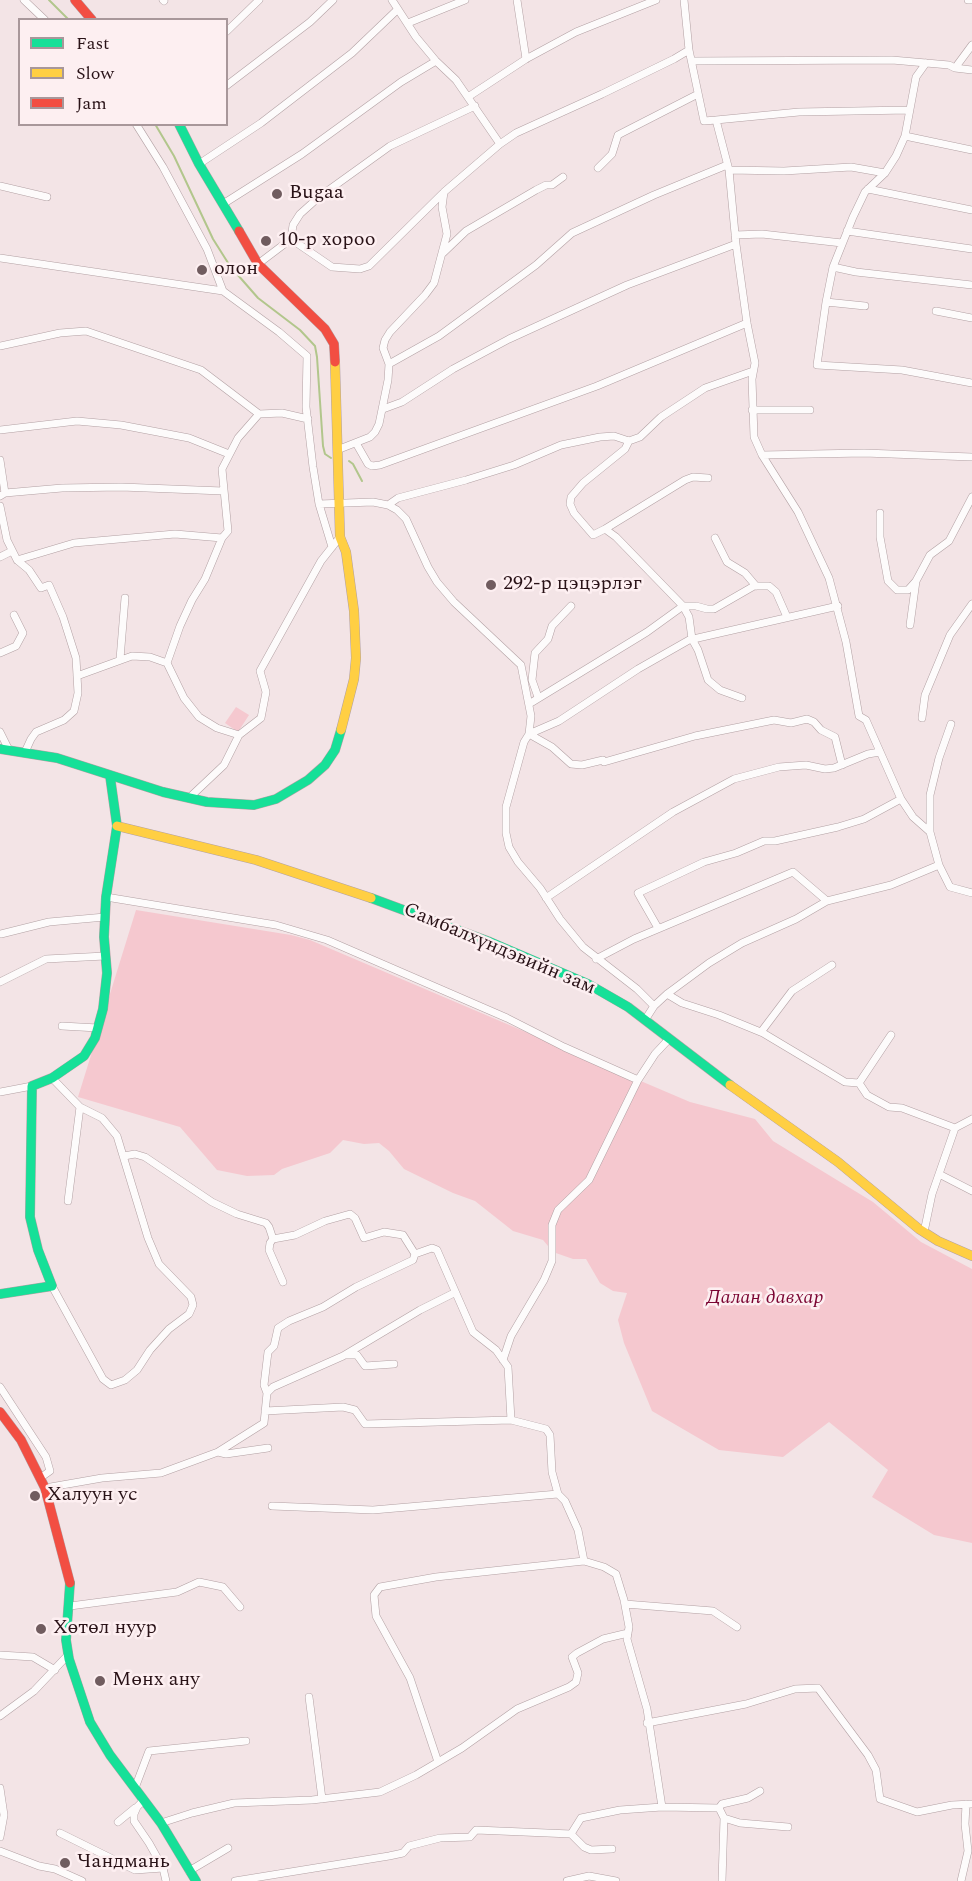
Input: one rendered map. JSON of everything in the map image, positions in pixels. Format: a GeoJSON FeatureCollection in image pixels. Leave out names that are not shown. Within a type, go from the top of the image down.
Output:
{"type":"FeatureCollection","features":[{"type":"Feature","properties":{"kind":"street"},"geometry":{"type":"LineString","coordinates":[[24,0],[43,18]]}},
{"type":"Feature","properties":{"kind":"street"},"geometry":{"type":"LineString","coordinates":[[75,0],[90,18]]}},
{"type":"Feature","properties":{"kind":"street"},"geometry":{"type":"LineString","coordinates":[[228,30],[259,0]]}},
{"type":"Feature","properties":{"kind":"street"},"geometry":{"type":"LineString","coordinates":[[228,84],[310,22],[333,0]]}},
{"type":"Feature","properties":{"kind":"street"},"geometry":{"type":"LineString","coordinates":[[392,0],[416,37],[456,80],[500,144]]}},
{"type":"Feature","properties":{"kind":"street"},"geometry":{"type":"LineString","coordinates":[[408,23],[465,0]]}},
{"type":"Feature","properties":{"kind":"street"},"geometry":{"type":"LineString","coordinates":[[517,0],[526,59]]}},
{"type":"Feature","properties":{"kind":"street"},"geometry":{"type":"LineString","coordinates":[[468,97],[526,59],[576,32],[656,0]]}},
{"type":"Feature","properties":{"kind":"street"},"geometry":{"type":"LineString","coordinates":[[684,0],[689,50],[704,121],[800,112],[909,110]]}},
{"type":"Feature","properties":{"kind":"street"},"geometry":{"type":"LineString","coordinates":[[199,164],[261,123],[352,53],[397,10]]}},
{"type":"Feature","properties":{"kind":"street"},"geometry":{"type":"LineString","coordinates":[[955,68],[972,45]]}},
{"type":"Feature","properties":{"kind":"street"},"geometry":{"type":"LineString","coordinates":[[291,238],[332,267],[360,269],[369,266],[444,192],[500,144],[536,122],[674,60],[689,50]]}},
{"type":"Feature","properties":{"kind":"street"},"geometry":{"type":"LineString","coordinates":[[692,61],[892,60],[972,70]]}},
{"type":"Feature","properties":{"kind":"street"},"geometry":{"type":"LineString","coordinates":[[223,204],[302,154],[402,82],[436,61]]}},
{"type":"Feature","properties":{"kind":"street"},"geometry":{"type":"LineString","coordinates":[[926,63],[916,77],[905,136],[897,156],[885,173],[868,189],[847,231],[833,267],[817,365],[902,370],[972,383]]}},
{"type":"Feature","properties":{"kind":"street"},"geometry":{"type":"LineString","coordinates":[[598,168],[612,154],[618,135],[698,94]]}},
{"type":"Feature","properties":{"kind":"street"},"geometry":{"type":"LineString","coordinates":[[258,264],[291,238],[293,225],[300,214],[319,197],[390,146],[475,106]]}},
{"type":"Feature","properties":{"kind":"street"},"geometry":{"type":"LineString","coordinates":[[716,120],[728,167],[736,244],[755,363],[752,379],[753,437],[798,512],[830,578],[838,606],[859,716],[866,720],[901,799],[913,817],[930,832]]}},
{"type":"Feature","properties":{"kind":"street"},"geometry":{"type":"LineString","coordinates":[[137,126],[159,159],[207,249],[223,291]]}},
{"type":"Feature","properties":{"kind":"street"},"geometry":{"type":"LineString","coordinates":[[0,732],[4,750],[57,758],[140,786],[189,798],[240,805],[266,802],[289,793],[325,765],[335,750],[347,709],[356,658],[354,612],[346,552],[340,537],[334,344],[325,329],[258,264],[199,164],[180,126]]}},
{"type":"Feature","properties":{"kind":"street"},"geometry":{"type":"LineString","coordinates":[[905,136],[972,150]]}},
{"type":"Feature","properties":{"kind":"street"},"geometry":{"type":"LineString","coordinates":[[389,364],[438,336],[536,265],[572,233],[654,195],[728,167],[784,171],[851,168],[885,173]]}},
{"type":"Feature","properties":{"kind":"street"},"geometry":{"type":"LineString","coordinates":[[443,253],[466,231],[563,177]]}},
{"type":"Feature","properties":{"kind":"street"},"geometry":{"type":"LineString","coordinates":[[0,186],[46,197]]}},
{"type":"Feature","properties":{"kind":"street"},"geometry":{"type":"LineString","coordinates":[[868,189],[972,210]]}},
{"type":"Feature","properties":{"kind":"street"},"geometry":{"type":"LineString","coordinates":[[337,450],[356,443],[375,432],[383,409],[389,364],[383,348],[385,340],[434,283],[443,253],[447,234],[442,201],[444,192]]}},
{"type":"Feature","properties":{"kind":"street"},"geometry":{"type":"LineString","coordinates":[[847,231],[972,249]]}},
{"type":"Feature","properties":{"kind":"street"},"geometry":{"type":"LineString","coordinates":[[735,235],[759,234],[842,243]]}},
{"type":"Feature","properties":{"kind":"street"},"geometry":{"type":"LineString","coordinates":[[383,409],[402,402],[453,369],[509,339],[627,285],[736,244]]}},
{"type":"Feature","properties":{"kind":"street"},"geometry":{"type":"LineString","coordinates":[[0,258],[223,291],[306,354],[308,365],[305,399],[319,504],[332,547]]}},
{"type":"Feature","properties":{"kind":"street"},"geometry":{"type":"LineString","coordinates":[[833,267],[856,272],[972,285]]}},
{"type":"Feature","properties":{"kind":"street"},"geometry":{"type":"LineString","coordinates":[[826,302],[865,306]]}},
{"type":"Feature","properties":{"kind":"street"},"geometry":{"type":"LineString","coordinates":[[936,311],[972,318]]}},
{"type":"Feature","properties":{"kind":"street"},"geometry":{"type":"LineString","coordinates":[[356,443],[368,464],[380,465],[597,386],[747,323]]}},
{"type":"Feature","properties":{"kind":"street"},"geometry":{"type":"LineString","coordinates":[[0,346],[60,333],[86,331],[201,370],[259,414],[282,413],[308,419]]}},
{"type":"Feature","properties":{"kind":"street"},"geometry":{"type":"LineString","coordinates":[[387,505],[398,498],[514,465],[561,445],[600,437],[614,436],[629,441],[640,437],[661,417],[705,388],[753,371]]}},
{"type":"Feature","properties":{"kind":"street"},"geometry":{"type":"LineString","coordinates":[[752,410],[810,410]]}},
{"type":"Feature","properties":{"kind":"street"},"geometry":{"type":"LineString","coordinates":[[167,663],[192,600],[206,579],[222,538],[228,531],[222,469],[238,438],[259,414]]}},
{"type":"Feature","properties":{"kind":"street"},"geometry":{"type":"LineString","coordinates":[[0,430],[77,422],[121,425],[189,438],[229,454]]}},
{"type":"Feature","properties":{"kind":"street"},"geometry":{"type":"LineString","coordinates":[[629,441],[625,449],[583,483],[571,497],[570,504],[574,513],[593,535],[685,480],[693,477],[708,478]]}},
{"type":"Feature","properties":{"kind":"street"},"geometry":{"type":"LineString","coordinates":[[762,455],[864,453],[972,457]]}},
{"type":"Feature","properties":{"kind":"street"},"geometry":{"type":"LineString","coordinates":[[0,460],[3,494],[62,488],[136,487],[223,491]]}},
{"type":"Feature","properties":{"kind":"street"},"geometry":{"type":"LineString","coordinates":[[880,513],[880,537],[888,581],[897,590],[908,590],[930,555],[949,541],[972,497]]}},
{"type":"Feature","properties":{"kind":"street"},"geometry":{"type":"LineString","coordinates":[[319,504],[373,502],[398,510],[403,515],[428,567],[445,592],[521,665],[531,716],[529,734],[508,796],[506,833],[512,853],[573,936],[596,959],[637,989],[654,1006]]}},
{"type":"Feature","properties":{"kind":"street"},"geometry":{"type":"LineString","coordinates":[[0,506],[7,540],[12,551],[41,588],[49,585],[76,656],[78,693],[74,711],[64,720],[36,732],[25,752]]}},
{"type":"Feature","properties":{"kind":"street"},"geometry":{"type":"LineString","coordinates":[[605,529],[616,537],[683,606],[689,617],[692,639],[708,680],[720,690],[742,698]]}},
{"type":"Feature","properties":{"kind":"street"},"geometry":{"type":"LineString","coordinates":[[17,560],[74,543],[175,534],[222,538]]}},
{"type":"Feature","properties":{"kind":"street"},"geometry":{"type":"LineString","coordinates":[[189,798],[224,765],[239,735],[261,718],[266,692],[260,671],[321,561],[340,537]]}},
{"type":"Feature","properties":{"kind":"street"},"geometry":{"type":"LineString","coordinates":[[715,538],[727,562],[745,573],[756,586]]}},
{"type":"Feature","properties":{"kind":"street"},"geometry":{"type":"LineString","coordinates":[[0,557],[12,551]]}},
{"type":"Feature","properties":{"kind":"street"},"geometry":{"type":"LineString","coordinates":[[910,625],[916,580]]}},
{"type":"Feature","properties":{"kind":"street"},"geometry":{"type":"LineString","coordinates":[[529,704],[647,632],[683,606],[714,609],[756,586],[769,586],[776,592],[786,617]]}},
{"type":"Feature","properties":{"kind":"street"},"geometry":{"type":"LineString","coordinates":[[120,659],[125,598]]}},
{"type":"Feature","properties":{"kind":"street"},"geometry":{"type":"LineString","coordinates":[[922,718],[925,694],[950,634],[972,604]]}},
{"type":"Feature","properties":{"kind":"street"},"geometry":{"type":"LineString","coordinates":[[538,697],[532,680],[535,653],[548,639],[552,626],[572,606]]}},
{"type":"Feature","properties":{"kind":"street"},"geometry":{"type":"LineString","coordinates":[[529,734],[559,721],[638,669],[692,639],[838,606]]}},
{"type":"Feature","properties":{"kind":"street"},"geometry":{"type":"LineString","coordinates":[[0,653],[16,646],[23,633],[14,615]]}},
{"type":"Feature","properties":{"kind":"street"},"geometry":{"type":"LineString","coordinates":[[77,676],[132,656],[150,657],[167,663],[184,698],[199,717],[217,728],[239,735]]}},
{"type":"Feature","properties":{"kind":"street"},"geometry":{"type":"LineString","coordinates":[[529,734],[552,747],[571,764],[582,765],[603,760],[604,762],[695,736],[774,720],[791,723],[807,719],[835,737],[842,765]]}},
{"type":"Feature","properties":{"kind":"street"},"geometry":{"type":"LineString","coordinates":[[951,724],[939,758],[930,795],[930,832],[939,865],[950,887],[972,893]]}},
{"type":"Feature","properties":{"kind":"street"},"geometry":{"type":"LineString","coordinates":[[546,898],[673,812],[734,779],[779,767],[806,765],[825,769],[880,752]]}},
{"type":"Feature","properties":{"kind":"street"},"geometry":{"type":"LineString","coordinates":[[0,1092],[32,1086],[52,1078],[84,1056],[95,1038],[106,995],[106,897],[117,826],[110,776]]}},
{"type":"Feature","properties":{"kind":"street"},"geometry":{"type":"LineString","coordinates":[[658,928],[638,893],[704,862],[736,853],[764,841],[775,841],[864,819],[901,799]]}},
{"type":"Feature","properties":{"kind":"street","name":"Самбалхүндэвийн зам"},"geometry":{"type":"LineString","coordinates":[[117,826],[267,862],[395,906],[570,975],[619,1002],[645,1020],[761,1109],[838,1161],[924,1232],[972,1256]]}},
{"type":"Feature","properties":{"kind":"street"},"geometry":{"type":"LineString","coordinates":[[645,1020],[654,1006],[678,984],[742,943],[796,919],[827,901],[891,885],[939,865]]}},
{"type":"Feature","properties":{"kind":"street"},"geometry":{"type":"LineString","coordinates":[[596,959],[658,928],[793,872],[827,901]]}},
{"type":"Feature","properties":{"kind":"street"},"geometry":{"type":"LineString","coordinates":[[106,897],[276,925],[327,940],[507,1018],[564,1047],[638,1080]]}},
{"type":"Feature","properties":{"kind":"street"},"geometry":{"type":"LineString","coordinates":[[0,933],[49,922],[105,917]]}},
{"type":"Feature","properties":{"kind":"street"},"geometry":{"type":"LineString","coordinates":[[0,982],[46,959],[105,956]]}},
{"type":"Feature","properties":{"kind":"street"},"geometry":{"type":"LineString","coordinates":[[760,1032],[792,991],[832,965]]}},
{"type":"Feature","properties":{"kind":"street"},"geometry":{"type":"LineString","coordinates":[[667,994],[682,1003],[760,1032],[845,1082],[859,1083]]}},
{"type":"Feature","properties":{"kind":"street"},"geometry":{"type":"LineString","coordinates":[[62,1026],[98,1029]]}},
{"type":"Feature","properties":{"kind":"street"},"geometry":{"type":"LineString","coordinates":[[859,1083],[891,1035]]}},
{"type":"Feature","properties":{"kind":"street"},"geometry":{"type":"LineString","coordinates":[[503,1360],[512,1336],[544,1280],[552,1261],[552,1225],[558,1210],[590,1180],[638,1080],[669,1038]]}},
{"type":"Feature","properties":{"kind":"street"},"geometry":{"type":"LineString","coordinates":[[32,1086],[30,1217],[38,1250],[52,1286],[103,1379],[111,1385],[125,1380],[137,1370],[150,1350],[169,1329],[189,1314],[193,1305],[191,1297],[159,1264],[148,1238],[117,1136],[102,1118],[80,1107],[52,1078]]}},
{"type":"Feature","properties":{"kind":"street"},"geometry":{"type":"LineString","coordinates":[[859,1083],[867,1095],[889,1107],[902,1108],[955,1128]]}},
{"type":"Feature","properties":{"kind":"street"},"geometry":{"type":"LineString","coordinates":[[68,1201],[80,1107]]}},
{"type":"Feature","properties":{"kind":"street"},"geometry":{"type":"LineString","coordinates":[[924,1232],[932,1194],[955,1128],[972,1119]]}},
{"type":"Feature","properties":{"kind":"street"},"geometry":{"type":"LineString","coordinates":[[124,1156],[135,1154],[145,1157],[212,1202],[245,1217],[266,1223],[273,1239],[269,1250],[283,1282]]}},
{"type":"Feature","properties":{"kind":"street"},"geometry":{"type":"LineString","coordinates":[[939,1174],[972,1191]]}},
{"type":"Feature","properties":{"kind":"street"},"geometry":{"type":"LineString","coordinates":[[273,1239],[295,1235],[326,1221],[350,1214],[355,1218],[364,1238],[384,1232],[403,1235],[415,1254]]}},
{"type":"Feature","properties":{"kind":"street"},"geometry":{"type":"LineString","coordinates":[[415,1254],[432,1248],[437,1250],[473,1332],[496,1350],[508,1367],[511,1420]]}},
{"type":"Feature","properties":{"kind":"street"},"geometry":{"type":"LineString","coordinates":[[45,1488],[102,1478],[160,1473],[218,1452],[264,1423],[267,1393],[264,1385],[268,1352],[273,1346],[278,1328],[413,1260],[415,1254]]}},
{"type":"Feature","properties":{"kind":"street"},"geometry":{"type":"LineString","coordinates":[[0,1294],[52,1286]]}},
{"type":"Feature","properties":{"kind":"street"},"geometry":{"type":"LineString","coordinates":[[267,1393],[273,1387],[343,1356],[420,1310],[454,1293]]}},
{"type":"Feature","properties":{"kind":"street"},"geometry":{"type":"LineString","coordinates":[[343,1356],[357,1355],[365,1366],[394,1364]]}},
{"type":"Feature","properties":{"kind":"street"},"geometry":{"type":"LineString","coordinates":[[0,1387],[46,1457],[50,1471],[40,1478]]}},
{"type":"Feature","properties":{"kind":"street"},"geometry":{"type":"LineString","coordinates":[[265,1411],[343,1407],[355,1410],[364,1424],[511,1420],[546,1429],[550,1435],[552,1472],[558,1494],[565,1501],[578,1530],[584,1561]]}},
{"type":"Feature","properties":{"kind":"street"},"geometry":{"type":"LineString","coordinates":[[0,1412],[21,1440],[45,1488],[70,1586],[66,1640],[68,1655],[90,1722],[110,1755],[135,1788],[141,1803],[161,1823],[196,1881]]}},
{"type":"Feature","properties":{"kind":"street"},"geometry":{"type":"LineString","coordinates":[[218,1452],[226,1454],[268,1448]]}},
{"type":"Feature","properties":{"kind":"street"},"geometry":{"type":"LineString","coordinates":[[272,1506],[373,1510],[558,1494]]}},
{"type":"Feature","properties":{"kind":"street"},"geometry":{"type":"LineString","coordinates":[[438,1762],[410,1678],[376,1616],[374,1595],[380,1587],[436,1577],[584,1561],[604,1567],[616,1574],[629,1627],[627,1639],[646,1709],[662,1807]]}},
{"type":"Feature","properties":{"kind":"street"},"geometry":{"type":"LineString","coordinates":[[70,1606],[177,1592],[199,1582],[223,1587],[240,1607]]}},
{"type":"Feature","properties":{"kind":"street"},"geometry":{"type":"LineString","coordinates":[[625,1604],[713,1611],[736,1627]]}},
{"type":"Feature","properties":{"kind":"street"},"geometry":{"type":"LineString","coordinates":[[161,1823],[234,1803],[322,1799],[380,1792],[462,1748],[517,1709],[569,1687],[576,1682],[578,1673],[572,1657],[603,1639],[628,1634]]}},
{"type":"Feature","properties":{"kind":"street"},"geometry":{"type":"LineString","coordinates":[[0,1655],[33,1657],[56,1670]]}},
{"type":"Feature","properties":{"kind":"street"},"geometry":{"type":"LineString","coordinates":[[0,1716],[34,1691],[68,1655]]}},
{"type":"Feature","properties":{"kind":"street"},"geometry":{"type":"LineString","coordinates":[[647,1723],[746,1704],[795,1689],[818,1688],[868,1755],[876,1770],[880,1799],[917,1812],[969,1804],[965,1824],[968,1851],[961,1881]]}},
{"type":"Feature","properties":{"kind":"street"},"geometry":{"type":"LineString","coordinates":[[309,1697],[322,1799]]}},
{"type":"Feature","properties":{"kind":"street"},"geometry":{"type":"LineString","coordinates":[[135,1788],[149,1751],[246,1741]]}},
{"type":"Feature","properties":{"kind":"street"},"geometry":{"type":"LineString","coordinates":[[0,1788],[2,1814],[0,1837]]}},
{"type":"Feature","properties":{"kind":"street"},"geometry":{"type":"LineString","coordinates":[[572,1834],[581,1818],[620,1810],[662,1807],[718,1808],[722,1804],[748,1798],[760,1791]]}},
{"type":"Feature","properties":{"kind":"street"},"geometry":{"type":"LineString","coordinates":[[118,1822],[141,1803]]}},
{"type":"Feature","properties":{"kind":"street"},"geometry":{"type":"LineString","coordinates":[[141,1803],[134,1814],[134,1821],[163,1868],[166,1881]]}},
{"type":"Feature","properties":{"kind":"street"},"geometry":{"type":"LineString","coordinates":[[718,1808],[724,1818],[722,1881]]}},
{"type":"Feature","properties":{"kind":"street"},"geometry":{"type":"LineString","coordinates":[[724,1818],[740,1823],[788,1827]]}},
{"type":"Feature","properties":{"kind":"street"},"geometry":{"type":"LineString","coordinates":[[235,1881],[389,1857],[403,1853],[409,1846],[440,1838],[470,1837],[476,1830],[572,1834],[584,1847],[591,1850],[612,1849]]}},
{"type":"Feature","properties":{"kind":"street"},"geometry":{"type":"LineString","coordinates":[[60,1833],[135,1870],[163,1868]]}},
{"type":"Feature","properties":{"kind":"street"},"geometry":{"type":"LineString","coordinates":[[189,1871],[228,1848]]}},
{"type":"Feature","properties":{"kind":"street"},"geometry":{"type":"LineString","coordinates":[[0,1851],[39,1866],[55,1869],[82,1881]]}},
{"type":"Feature","properties":{"kind":"street"},"geometry":{"type":"LineString","coordinates":[[567,1881],[589,1876],[616,1881]]}},
{"type":"Feature","properties":{"kind":"green space"},"geometry":{"type":"Polygon","coordinates":[[[236,707],[249,715],[238,732],[225,723],[236,707]]]}},
{"type":"Feature","properties":{"kind":"green space","name":"Далан давхар"},"geometry":{"type":"Polygon","coordinates":[[[136,910],[310,940],[690,1102],[755,1119],[773,1141],[873,1202],[921,1242],[972,1269],[972,1543],[934,1535],[872,1497],[888,1470],[829,1422],[783,1457],[719,1450],[652,1411],[624,1343],[618,1320],[627,1293],[613,1291],[600,1283],[586,1259],[573,1259],[553,1252],[543,1240],[513,1231],[475,1201],[404,1169],[379,1143],[364,1144],[343,1140],[330,1153],[282,1169],[274,1175],[247,1176],[217,1170],[180,1127],[78,1097],[136,910]]]}},
{"type":"Feature","properties":{"kind":"waterway"},"geometry":{"type":"LineString","coordinates":[[49,0],[67,18]]}},
{"type":"Feature","properties":{"kind":"waterway"},"geometry":{"type":"LineString","coordinates":[[156,126],[174,156],[213,239],[230,266],[258,298],[300,330],[315,346],[323,446],[325,454],[331,458]]}},
{"type":"Feature","properties":{"kind":"waterway"},"geometry":{"type":"LineString","coordinates":[[349,461],[362,481]]}},
{"type":"Feature","properties":{"kind":"traffic: fast"},"geometry":{"type":"LineString","coordinates":[[180,126],[199,164],[239,231]]}},
{"type":"Feature","properties":{"kind":"traffic: fast"},"geometry":{"type":"LineString","coordinates":[[0,749],[57,758],[163,792],[207,802],[254,805],[276,799],[308,780],[325,765],[335,750],[341,730]]}},
{"type":"Feature","properties":{"kind":"traffic: fast"},"geometry":{"type":"LineString","coordinates":[[0,1294],[52,1286],[38,1250],[30,1217],[32,1086],[52,1078],[84,1056],[95,1038],[103,1009],[107,973],[104,937],[106,897],[117,826],[110,776]]}},
{"type":"Feature","properties":{"kind":"traffic: fast"},"geometry":{"type":"LineString","coordinates":[[371,898],[490,942],[588,984],[628,1007],[730,1085]]}},
{"type":"Feature","properties":{"kind":"traffic: fast"},"geometry":{"type":"LineString","coordinates":[[70,1583],[66,1640],[69,1659],[90,1722],[110,1755],[161,1823],[196,1881]]}},
{"type":"Feature","properties":{"kind":"traffic: slow"},"geometry":{"type":"LineString","coordinates":[[335,362],[340,537],[346,552],[354,611],[356,658],[354,679],[341,730]]}},
{"type":"Feature","properties":{"kind":"traffic: slow"},"geometry":{"type":"LineString","coordinates":[[117,826],[256,860],[371,898]]}},
{"type":"Feature","properties":{"kind":"traffic: slow"},"geometry":{"type":"LineString","coordinates":[[730,1085],[838,1162],[919,1229],[938,1241],[972,1256]]}},
{"type":"Feature","properties":{"kind":"traffic: jam"},"geometry":{"type":"LineString","coordinates":[[75,0],[90,18]]}},
{"type":"Feature","properties":{"kind":"traffic: jam"},"geometry":{"type":"LineString","coordinates":[[239,231],[258,264],[325,329],[334,344],[335,362]]}},
{"type":"Feature","properties":{"kind":"traffic: jam"},"geometry":{"type":"LineString","coordinates":[[0,1412],[21,1440],[45,1488],[70,1583]]}},
{"type":"Feature","properties":{"kind":"place","name":"Bugaa"},"geometry":{"type":"Point","coordinates":[277,194]}},
{"type":"Feature","properties":{"kind":"place","name":"10-р хороо"},"geometry":{"type":"Point","coordinates":[266,241]}},
{"type":"Feature","properties":{"kind":"place","name":"олон"},"geometry":{"type":"Point","coordinates":[202,270]}},
{"type":"Feature","properties":{"kind":"place","name":"292-р цэцэрлэг"},"geometry":{"type":"Point","coordinates":[491,585]}},
{"type":"Feature","properties":{"kind":"place","name":"Халуун ус"},"geometry":{"type":"Point","coordinates":[35,1496]}},
{"type":"Feature","properties":{"kind":"place","name":"Хөтөл нуур"},"geometry":{"type":"Point","coordinates":[41,1629]}},
{"type":"Feature","properties":{"kind":"place","name":"Мөнх ану"},"geometry":{"type":"Point","coordinates":[100,1681]}},
{"type":"Feature","properties":{"kind":"place","name":"Чандмань"},"geometry":{"type":"Point","coordinates":[65,1863]}}]}
